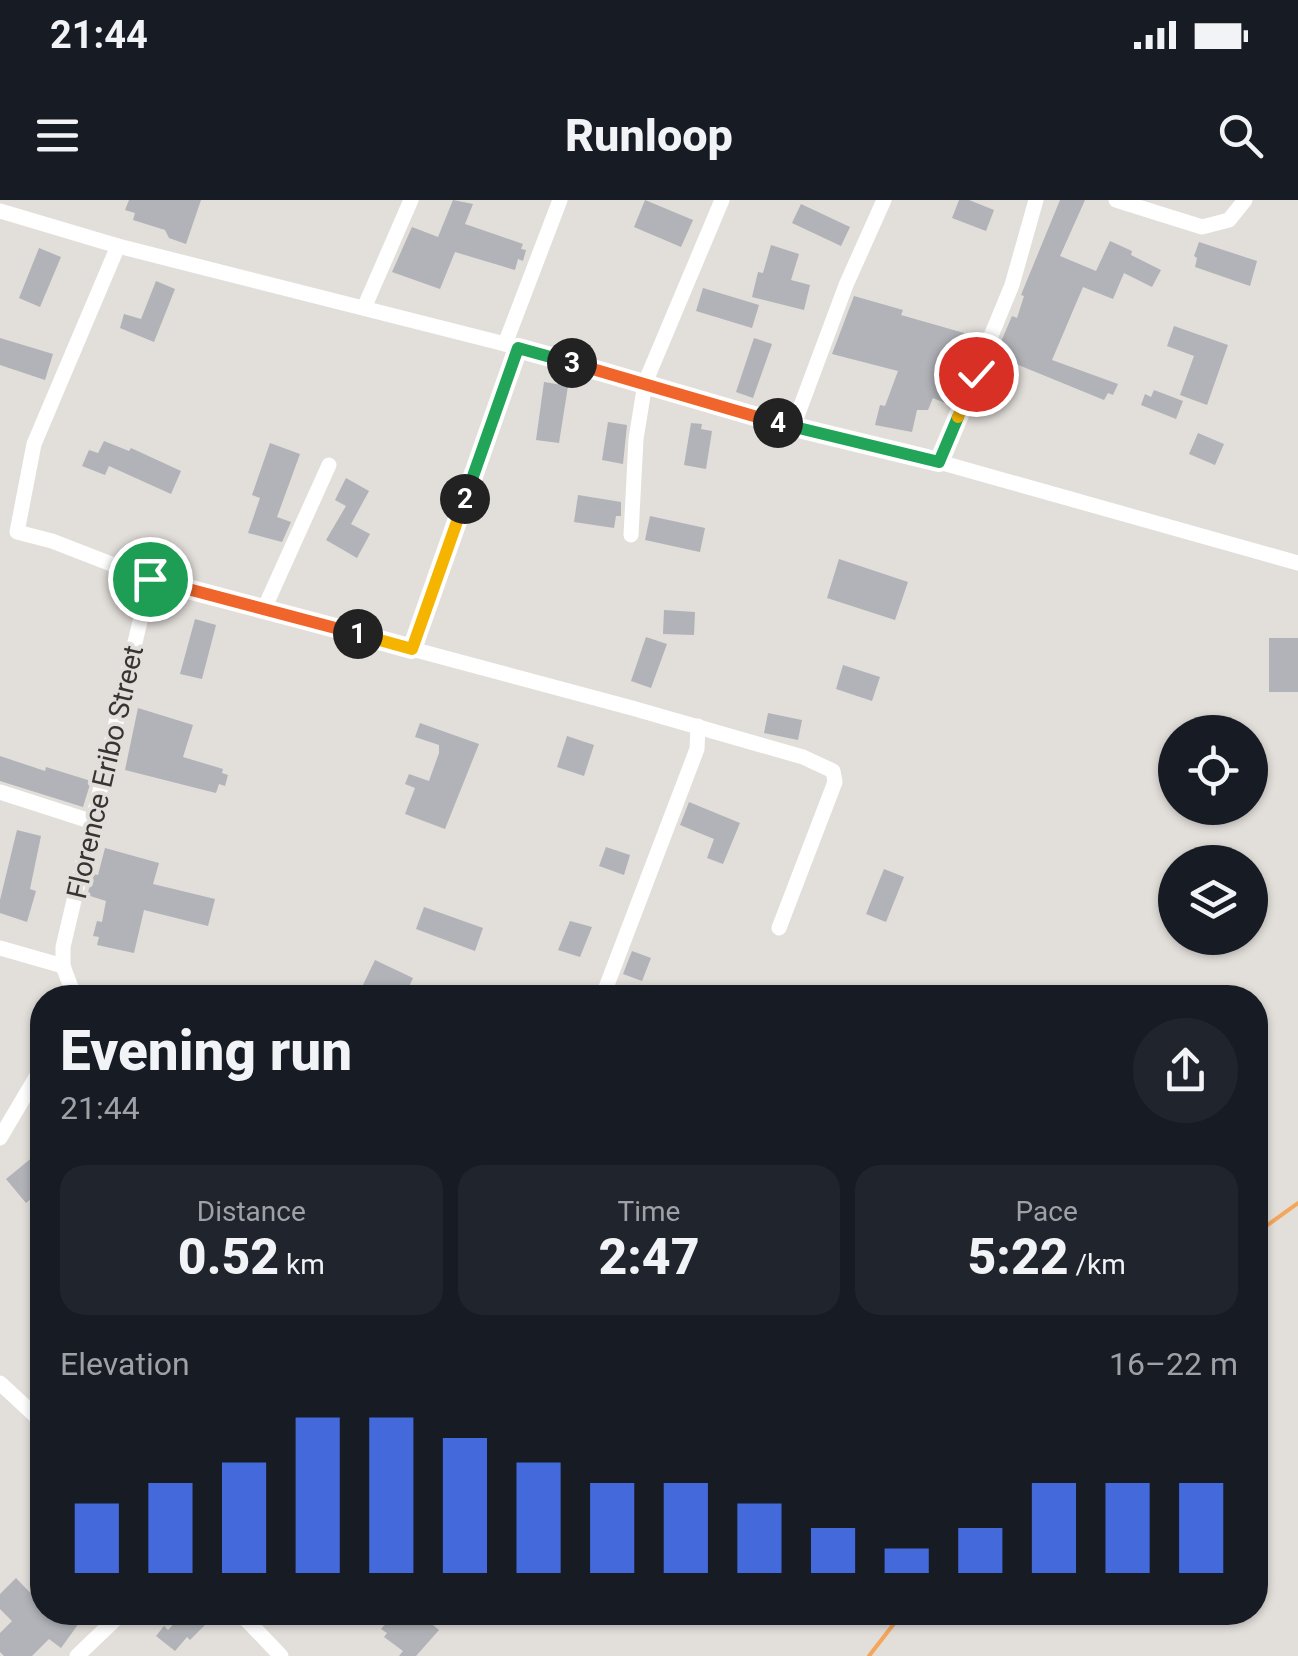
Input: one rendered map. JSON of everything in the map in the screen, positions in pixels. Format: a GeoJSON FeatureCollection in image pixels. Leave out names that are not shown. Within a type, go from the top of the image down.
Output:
{"type":"FeatureCollection","features":[{"type":"Feature","properties":{"kind":"street"},"geometry":{"type":"LineString","coordinates":[[364,308],[411,200]]}},
{"type":"Feature","properties":{"kind":"street"},"geometry":{"type":"LineString","coordinates":[[412,649],[560,200]]}},
{"type":"Feature","properties":{"kind":"street"},"geometry":{"type":"LineString","coordinates":[[631,534],[636,439],[645,382],[722,200]]}},
{"type":"Feature","properties":{"kind":"street"},"geometry":{"type":"LineString","coordinates":[[793,427],[846,285],[884,200]]}},
{"type":"Feature","properties":{"kind":"street"},"geometry":{"type":"LineString","coordinates":[[939,462],[1012,285],[1036,200]]}},
{"type":"Feature","properties":{"kind":"street"},"geometry":{"type":"LineString","coordinates":[[1116,200],[1202,227],[1229,220],[1245,200]]}},
{"type":"Feature","properties":{"kind":"street"},"geometry":{"type":"LineString","coordinates":[[0,210],[118,246],[512,346],[793,427],[939,462],[1298,563]]}},
{"type":"Feature","properties":{"kind":"street"},"geometry":{"type":"LineString","coordinates":[[17,532],[34,444],[118,246]]}},
{"type":"Feature","properties":{"kind":"street"},"geometry":{"type":"LineString","coordinates":[[264,609],[330,465]]}},
{"type":"Feature","properties":{"kind":"street"},"geometry":{"type":"LineString","coordinates":[[0,528],[52,541],[150,579],[698,726],[834,770],[836,782],[778,928]]}},
{"type":"Feature","properties":{"kind":"street","name":"Florence Eribo Street"},"geometry":{"type":"LineString","coordinates":[[63,966],[63,948],[150,579]]}},
{"type":"Feature","properties":{"kind":"street"},"geometry":{"type":"LineString","coordinates":[[607,985],[697,749],[698,726]]}},
{"type":"Feature","properties":{"kind":"street"},"geometry":{"type":"LineString","coordinates":[[0,792],[93,822]]}},
{"type":"Feature","properties":{"kind":"street"},"geometry":{"type":"LineString","coordinates":[[0,948],[63,966],[70,985]]}},
{"type":"Feature","properties":{"kind":"street"},"geometry":{"type":"LineString","coordinates":[[0,1138],[30,1087]]}},
{"type":"Feature","properties":{"kind":"street"},"geometry":{"type":"LineString","coordinates":[[0,1383],[30,1411]]}},
{"type":"Feature","properties":{"kind":"street"},"geometry":{"type":"LineString","coordinates":[[78,1656],[109,1625]]}},
{"type":"Feature","properties":{"kind":"street"},"geometry":{"type":"LineString","coordinates":[[251,1625],[281,1656]]}},
{"type":"Feature","properties":{"kind":"building"},"geometry":{"type":"Polygon","coordinates":[[[129,200],[201,200],[186,244],[169,238],[165,230],[133,220],[135,213],[125,210],[129,200]]]}},
{"type":"Feature","properties":{"kind":"building"},"geometry":{"type":"Polygon","coordinates":[[[453,200],[473,204],[465,224],[523,244],[523,261],[518,259],[515,270],[455,252],[440,289],[392,272],[412,227],[438,237],[453,200]]]}},
{"type":"Feature","properties":{"kind":"building"},"geometry":{"type":"Polygon","coordinates":[[[645,200],[693,220],[681,247],[634,227],[645,200]]]}},
{"type":"Feature","properties":{"kind":"building"},"geometry":{"type":"Polygon","coordinates":[[[959,200],[994,210],[986,231],[952,218],[959,200]]]}},
{"type":"Feature","properties":{"kind":"building"},"geometry":{"type":"Polygon","coordinates":[[[1060,200],[1085,200],[1060,256],[1096,271],[1110,241],[1161,270],[1152,287],[1124,273],[1113,299],[1083,287],[1052,360],[1118,384],[1113,395],[1108,393],[1104,400],[1006,360],[999,376],[988,372],[1012,316],[1017,318],[1024,296],[1021,295],[1060,200]]]}},
{"type":"Feature","properties":{"kind":"building"},"geometry":{"type":"Polygon","coordinates":[[[801,204],[850,227],[841,246],[792,223],[801,204]]]}},
{"type":"Feature","properties":{"kind":"building"},"geometry":{"type":"Polygon","coordinates":[[[1199,242],[1257,261],[1250,286],[1195,267],[1199,242]]]}},
{"type":"Feature","properties":{"kind":"building"},"geometry":{"type":"Polygon","coordinates":[[[771,245],[799,254],[791,280],[810,285],[804,310],[752,297],[771,245]]]}},
{"type":"Feature","properties":{"kind":"building"},"geometry":{"type":"Polygon","coordinates":[[[39,248],[61,257],[40,307],[19,298],[39,248]]]}},
{"type":"Feature","properties":{"kind":"building"},"geometry":{"type":"Polygon","coordinates":[[[156,281],[175,289],[154,342],[120,328],[124,314],[141,319],[156,281]]]}},
{"type":"Feature","properties":{"kind":"building"},"geometry":{"type":"Polygon","coordinates":[[[703,288],[759,305],[752,328],[696,311],[703,288]]]}},
{"type":"Feature","properties":{"kind":"building"},"geometry":{"type":"Polygon","coordinates":[[[854,296],[903,310],[901,315],[964,333],[954,370],[957,371],[945,403],[933,398],[928,410],[917,410],[912,432],[875,425],[880,405],[885,406],[898,371],[832,354],[854,296]]]}},
{"type":"Feature","properties":{"kind":"building"},"geometry":{"type":"Polygon","coordinates":[[[1174,326],[1228,345],[1207,405],[1180,395],[1194,356],[1167,346],[1174,326]]]}},
{"type":"Feature","properties":{"kind":"building"},"geometry":{"type":"Polygon","coordinates":[[[0,338],[53,354],[45,380],[0,365],[0,338]]]}},
{"type":"Feature","properties":{"kind":"building"},"geometry":{"type":"Polygon","coordinates":[[[754,338],[772,344],[753,398],[736,392],[754,338]]]}},
{"type":"Feature","properties":{"kind":"building"},"geometry":{"type":"Polygon","coordinates":[[[544,382],[568,386],[559,443],[536,440],[544,382]]]}},
{"type":"Feature","properties":{"kind":"building"},"geometry":{"type":"Polygon","coordinates":[[[1154,390],[1183,401],[1176,419],[1141,405],[1145,394],[1151,397],[1154,390]]]}},
{"type":"Feature","properties":{"kind":"building"},"geometry":{"type":"Polygon","coordinates":[[[608,422],[627,425],[623,464],[602,460],[608,422]]]}},
{"type":"Feature","properties":{"kind":"building"},"geometry":{"type":"Polygon","coordinates":[[[691,423],[712,431],[706,469],[684,465],[691,423]]]}},
{"type":"Feature","properties":{"kind":"building"},"geometry":{"type":"Polygon","coordinates":[[[1198,433],[1224,444],[1215,465],[1189,454],[1198,433]]]}},
{"type":"Feature","properties":{"kind":"building"},"geometry":{"type":"Polygon","coordinates":[[[104,441],[129,451],[131,448],[181,471],[171,494],[109,466],[105,475],[82,466],[89,450],[98,453],[104,441]]]}},
{"type":"Feature","properties":{"kind":"building"},"geometry":{"type":"Polygon","coordinates":[[[270,443],[300,454],[277,517],[291,522],[282,542],[248,533],[260,498],[252,495],[270,443]]]}},
{"type":"Feature","properties":{"kind":"building"},"geometry":{"type":"Polygon","coordinates":[[[346,478],[369,491],[351,524],[370,534],[357,558],[326,540],[346,506],[335,500],[346,478]]]}},
{"type":"Feature","properties":{"kind":"building"},"geometry":{"type":"Polygon","coordinates":[[[578,495],[621,502],[621,516],[616,516],[614,528],[574,522],[578,495]]]}},
{"type":"Feature","properties":{"kind":"building"},"geometry":{"type":"Polygon","coordinates":[[[650,516],[705,528],[700,552],[645,540],[650,516]]]}},
{"type":"Feature","properties":{"kind":"building"},"geometry":{"type":"Polygon","coordinates":[[[839,559],[908,582],[895,620],[827,598],[839,559]]]}},
{"type":"Feature","properties":{"kind":"building"},"geometry":{"type":"Polygon","coordinates":[[[664,610],[695,612],[694,635],[663,634],[664,610]]]}},
{"type":"Feature","properties":{"kind":"building"},"geometry":{"type":"Polygon","coordinates":[[[195,619],[216,625],[202,679],[180,674],[195,619]]]}},
{"type":"Feature","properties":{"kind":"building"},"geometry":{"type":"Polygon","coordinates":[[[646,637],[667,644],[651,688],[631,681],[646,637]]]}},
{"type":"Feature","properties":{"kind":"building"},"geometry":{"type":"Polygon","coordinates":[[[1269,638],[1298,638],[1298,692],[1269,692],[1269,638]]]}},
{"type":"Feature","properties":{"kind":"building"},"geometry":{"type":"Polygon","coordinates":[[[843,665],[880,677],[872,701],[836,689],[843,665]]]}},
{"type":"Feature","properties":{"kind":"building"},"geometry":{"type":"Polygon","coordinates":[[[138,708],[193,725],[183,757],[223,769],[222,773],[228,775],[225,786],[219,784],[216,793],[125,770],[138,708]]]}},
{"type":"Feature","properties":{"kind":"building"},"geometry":{"type":"Polygon","coordinates":[[[768,713],[802,720],[798,740],[764,733],[768,713]]]}},
{"type":"Feature","properties":{"kind":"building"},"geometry":{"type":"Polygon","coordinates":[[[420,723],[479,744],[445,829],[405,814],[415,788],[405,784],[409,774],[429,781],[439,753],[439,745],[415,737],[420,723]]]}},
{"type":"Feature","properties":{"kind":"building"},"geometry":{"type":"Polygon","coordinates":[[[567,736],[594,745],[584,776],[557,767],[567,736]]]}},
{"type":"Feature","properties":{"kind":"building"},"geometry":{"type":"Polygon","coordinates":[[[0,756],[91,781],[83,807],[0,781],[0,756]]]}},
{"type":"Feature","properties":{"kind":"building"},"geometry":{"type":"Polygon","coordinates":[[[689,802],[740,823],[723,864],[707,858],[714,839],[680,825],[689,802]]]}},
{"type":"Feature","properties":{"kind":"building"},"geometry":{"type":"Polygon","coordinates":[[[17,830],[41,836],[30,889],[36,891],[27,922],[0,913],[17,830]]]}},
{"type":"Feature","properties":{"kind":"building"},"geometry":{"type":"Polygon","coordinates":[[[606,847],[630,855],[624,875],[599,866],[606,847]]]}},
{"type":"Feature","properties":{"kind":"building"},"geometry":{"type":"Polygon","coordinates":[[[105,848],[159,863],[153,884],[215,899],[208,926],[144,910],[134,953],[97,945],[99,937],[93,936],[97,921],[102,922],[106,901],[87,895],[94,874],[98,875],[105,848]]]}},
{"type":"Feature","properties":{"kind":"building"},"geometry":{"type":"Polygon","coordinates":[[[884,869],[904,877],[886,922],[866,914],[884,869]]]}},
{"type":"Feature","properties":{"kind":"building"},"geometry":{"type":"Polygon","coordinates":[[[424,907],[483,928],[475,951],[416,929],[424,907]]]}},
{"type":"Feature","properties":{"kind":"building"},"geometry":{"type":"Polygon","coordinates":[[[570,921],[592,927],[580,957],[558,950],[570,921]]]}},
{"type":"Feature","properties":{"kind":"building"},"geometry":{"type":"Polygon","coordinates":[[[632,951],[651,958],[642,981],[623,974],[632,951]]]}},
{"type":"Feature","properties":{"kind":"building"},"geometry":{"type":"Polygon","coordinates":[[[375,960],[413,978],[410,985],[363,985],[375,960]]]}},
{"type":"Feature","properties":{"kind":"building"},"geometry":{"type":"Polygon","coordinates":[[[30,1159],[30,1200],[26,1203],[6,1179],[30,1159]]]}},
{"type":"Feature","properties":{"kind":"building"},"geometry":{"type":"Polygon","coordinates":[[[16,1578],[30,1593],[30,1625],[78,1625],[61,1648],[49,1639],[32,1656],[4,1656],[0,1652],[0,1633],[12,1621],[0,1609],[0,1594],[16,1578]]]}},
{"type":"Feature","properties":{"kind":"building"},"geometry":{"type":"Polygon","coordinates":[[[173,1625],[205,1625],[175,1651],[156,1636],[164,1626],[168,1630],[173,1625]]]}},
{"type":"Feature","properties":{"kind":"building"},"geometry":{"type":"Polygon","coordinates":[[[384,1625],[433,1625],[439,1630],[416,1656],[399,1656],[403,1651],[384,1637],[387,1633],[381,1629],[384,1625]]]}},
{"type":"Feature","properties":{"kind":"waterway"},"geometry":{"type":"LineString","coordinates":[[1268,1225],[1298,1203]]}},
{"type":"Feature","properties":{"kind":"waterway"},"geometry":{"type":"LineString","coordinates":[[869,1656],[893,1625]]}},
{"type":"Feature","properties":{"kind":"route"},"geometry":{"type":"LineString","coordinates":[[150,579],[412,649],[518,348],[793,427],[939,462],[976,374]]}}]}
